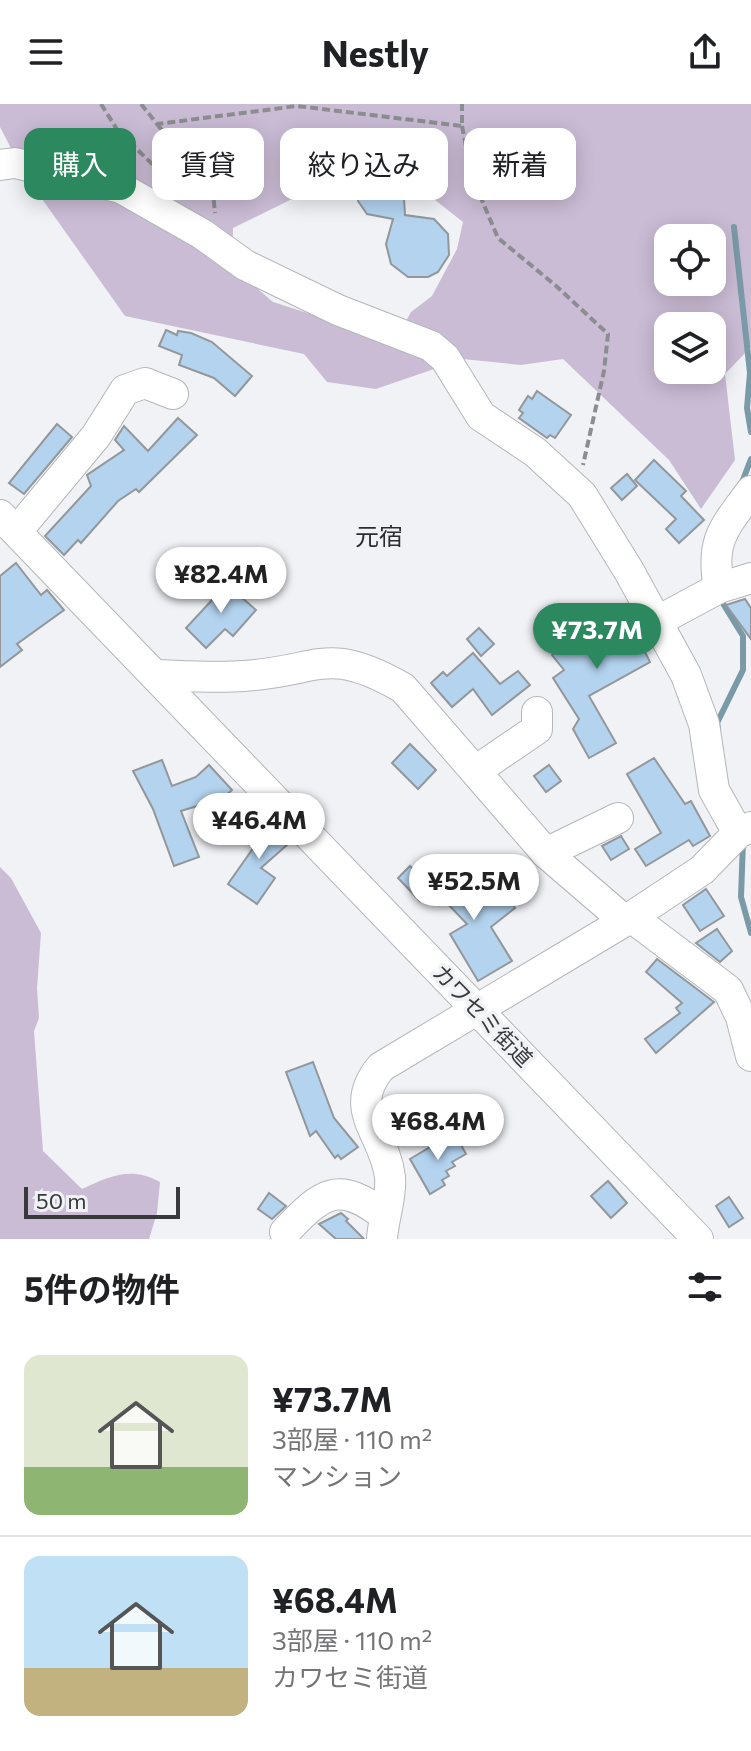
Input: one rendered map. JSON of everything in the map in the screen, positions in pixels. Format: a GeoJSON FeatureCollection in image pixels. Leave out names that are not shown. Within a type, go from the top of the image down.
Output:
{"type":"FeatureCollection","features":[{"type":"Feature","properties":{"kind":"street"},"geometry":{"type":"LineString","coordinates":[[0,165],[15,163],[121,188],[202,234],[245,265],[338,310],[431,346],[445,358],[481,416],[572,482],[629,571],[686,675],[704,724],[714,790],[745,830],[702,870],[628,919],[381,1067],[367,1087],[365,1109],[390,1179],[383,1227]]}},
{"type":"Feature","properties":{"kind":"street"},"geometry":{"type":"LineString","coordinates":[[9,523],[96,436],[125,390],[136,383],[145,383],[173,394]]}},
{"type":"Feature","properties":{"kind":"street"},"geometry":{"type":"LineString","coordinates":[[719,588],[713,559],[719,535],[751,491]]}},
{"type":"Feature","properties":{"kind":"street","name":"カワセミ街道"},"geometry":{"type":"LineString","coordinates":[[9,523],[698,1239]]}},
{"type":"Feature","properties":{"kind":"street"},"geometry":{"type":"LineString","coordinates":[[656,622],[719,588],[751,578]]}},
{"type":"Feature","properties":{"kind":"street"},"geometry":{"type":"LineString","coordinates":[[157,675],[246,676],[333,660],[360,665],[403,688],[546,853],[628,919],[728,990],[741,1017],[751,1056]]}},
{"type":"Feature","properties":{"kind":"street"},"geometry":{"type":"LineString","coordinates":[[477,770],[537,729],[537,712]]}},
{"type":"Feature","properties":{"kind":"street"},"geometry":{"type":"LineString","coordinates":[[546,853],[618,818]]}},
{"type":"Feature","properties":{"kind":"street"},"geometry":{"type":"LineString","coordinates":[[285,1232],[302,1215],[338,1193],[354,1194],[383,1227]]}},
{"type":"Feature","properties":{"kind":"path"},"geometry":{"type":"LineString","coordinates":[[101,104],[118,131],[152,164]]}},
{"type":"Feature","properties":{"kind":"path"},"geometry":{"type":"LineString","coordinates":[[141,104],[216,201],[216,209],[202,234]]}},
{"type":"Feature","properties":{"kind":"path"},"geometry":{"type":"LineString","coordinates":[[462,104],[462,126],[472,177],[498,238],[608,334],[604,371],[582,468],[572,482]]}},
{"type":"Feature","properties":{"kind":"path"},"geometry":{"type":"LineString","coordinates":[[157,124],[297,106],[462,126]]}},
{"type":"Feature","properties":{"kind":"shaded area"},"geometry":{"type":"Polygon","coordinates":[[[0,104],[751,104],[751,347],[726,373],[726,312],[654,312],[654,384],[726,383],[735,460],[701,509],[669,460],[563,359],[521,365],[463,359],[376,389],[327,382],[304,354],[125,316],[43,200],[136,200],[136,128],[24,128],[24,173],[0,127],[0,104]],[[280,128],[280,200],[290,200],[233,228],[232,267],[273,302],[395,341],[411,312],[432,296],[457,249],[463,222],[435,200],[448,200],[448,128],[280,128]]]}},
{"type":"Feature","properties":{"kind":"shaded area"},"geometry":{"type":"Polygon","coordinates":[[[0,867],[11,878],[41,933],[37,988],[39,1018],[34,1031],[43,1151],[82,1189],[111,1177],[130,1174],[160,1182],[157,1213],[149,1239],[0,1239],[0,867]]]}},
{"type":"Feature","properties":{"kind":"building"},"geometry":{"type":"Polygon","coordinates":[[[404,200],[405,215],[434,219],[448,234],[449,255],[438,272],[428,277],[408,277],[391,264],[386,244],[393,219],[367,214],[358,201],[404,200]]]}},
{"type":"Feature","properties":{"kind":"building"},"geometry":{"type":"Polygon","coordinates":[[[166,330],[177,335],[178,331],[191,333],[212,342],[252,376],[235,396],[214,378],[179,365],[182,355],[159,346],[166,330]]]}},
{"type":"Feature","properties":{"kind":"building"},"geometry":{"type":"Polygon","coordinates":[[[537,391],[571,415],[555,438],[550,435],[547,438],[519,418],[523,413],[519,410],[528,396],[532,399],[537,391]]]}},
{"type":"Feature","properties":{"kind":"building"},"geometry":{"type":"Polygon","coordinates":[[[178,418],[197,435],[139,492],[136,489],[118,501],[81,543],[78,540],[64,555],[45,536],[91,486],[87,475],[124,450],[115,440],[124,426],[148,451],[178,418]]]}},
{"type":"Feature","properties":{"kind":"building"},"geometry":{"type":"Polygon","coordinates":[[[57,424],[72,437],[24,494],[9,483],[57,424]]]}},
{"type":"Feature","properties":{"kind":"building"},"geometry":{"type":"Polygon","coordinates":[[[654,460],[686,491],[681,496],[704,520],[679,543],[666,529],[676,519],[635,480],[654,460]]]}},
{"type":"Feature","properties":{"kind":"building"},"geometry":{"type":"Polygon","coordinates":[[[627,474],[637,486],[622,500],[611,488],[627,474]]]}},
{"type":"Feature","properties":{"kind":"building"},"geometry":{"type":"Polygon","coordinates":[[[16,563],[41,595],[47,590],[64,610],[17,644],[22,650],[0,667],[0,576],[16,563]]]}},
{"type":"Feature","properties":{"kind":"building"},"geometry":{"type":"Polygon","coordinates":[[[221,579],[256,610],[233,636],[225,629],[206,648],[186,628],[213,599],[208,594],[221,579]]]}},
{"type":"Feature","properties":{"kind":"building"},"geometry":{"type":"Polygon","coordinates":[[[745,599],[751,608],[751,639],[726,605],[745,599]]]}},
{"type":"Feature","properties":{"kind":"building"},"geometry":{"type":"Polygon","coordinates":[[[615,605],[629,624],[633,620],[643,633],[645,638],[640,642],[650,662],[589,696],[616,743],[589,758],[573,729],[579,719],[553,678],[564,670],[552,655],[557,652],[553,647],[615,605]]]}},
{"type":"Feature","properties":{"kind":"building"},"geometry":{"type":"Polygon","coordinates":[[[479,628],[494,644],[481,656],[467,639],[479,628]]]}},
{"type":"Feature","properties":{"kind":"building"},"geometry":{"type":"Polygon","coordinates":[[[473,653],[500,684],[518,671],[530,685],[492,715],[473,689],[452,707],[431,683],[443,672],[447,676],[473,653]]]}},
{"type":"Feature","properties":{"kind":"building"},"geometry":{"type":"Polygon","coordinates":[[[410,744],[436,770],[418,789],[392,763],[410,744]]]}},
{"type":"Feature","properties":{"kind":"building"},"geometry":{"type":"Polygon","coordinates":[[[654,758],[685,804],[691,801],[710,836],[693,846],[689,840],[646,866],[635,849],[661,833],[627,774],[654,758]]]}},
{"type":"Feature","properties":{"kind":"building"},"geometry":{"type":"Polygon","coordinates":[[[162,760],[172,786],[196,777],[209,765],[232,790],[223,798],[181,811],[199,857],[174,866],[153,809],[133,771],[162,760]]]}},
{"type":"Feature","properties":{"kind":"building"},"geometry":{"type":"Polygon","coordinates":[[[549,765],[561,781],[546,792],[534,776],[549,765]]]}},
{"type":"Feature","properties":{"kind":"building"},"geometry":{"type":"Polygon","coordinates":[[[265,816],[286,837],[282,840],[287,845],[261,868],[275,878],[257,904],[228,884],[256,844],[245,832],[265,816]]]}},
{"type":"Feature","properties":{"kind":"building"},"geometry":{"type":"Polygon","coordinates":[[[621,836],[629,849],[611,860],[602,846],[621,836]]]}},
{"type":"Feature","properties":{"kind":"building"},"geometry":{"type":"Polygon","coordinates":[[[410,866],[433,889],[420,901],[398,878],[410,866]]]}},
{"type":"Feature","properties":{"kind":"building"},"geometry":{"type":"Polygon","coordinates":[[[437,867],[443,872],[448,867],[483,903],[504,891],[515,908],[491,927],[512,961],[478,981],[450,934],[467,924],[424,879],[437,867]]]}},
{"type":"Feature","properties":{"kind":"building"},"geometry":{"type":"Polygon","coordinates":[[[706,889],[724,916],[700,931],[683,905],[706,889]]]}},
{"type":"Feature","properties":{"kind":"building"},"geometry":{"type":"Polygon","coordinates":[[[717,929],[732,951],[720,962],[696,943],[717,929]]]}},
{"type":"Feature","properties":{"kind":"building"},"geometry":{"type":"Polygon","coordinates":[[[657,959],[714,1002],[656,1053],[645,1039],[680,1013],[676,1008],[682,1003],[646,972],[657,959]]]}},
{"type":"Feature","properties":{"kind":"building"},"geometry":{"type":"Polygon","coordinates":[[[313,1062],[334,1118],[358,1147],[341,1159],[338,1155],[335,1158],[316,1131],[310,1136],[286,1072],[313,1062]]]}},
{"type":"Feature","properties":{"kind":"building"},"geometry":{"type":"Polygon","coordinates":[[[454,1133],[466,1154],[452,1162],[455,1166],[446,1171],[449,1176],[442,1180],[445,1185],[430,1194],[410,1159],[454,1133]]]}},
{"type":"Feature","properties":{"kind":"building"},"geometry":{"type":"Polygon","coordinates":[[[608,1181],[627,1203],[611,1218],[591,1196],[608,1181]]]}},
{"type":"Feature","properties":{"kind":"building"},"geometry":{"type":"Polygon","coordinates":[[[269,1193],[286,1206],[272,1219],[258,1209],[269,1193]]]}},
{"type":"Feature","properties":{"kind":"building"},"geometry":{"type":"Polygon","coordinates":[[[729,1197],[743,1218],[729,1227],[716,1206],[729,1197]]]}},
{"type":"Feature","properties":{"kind":"building"},"geometry":{"type":"Polygon","coordinates":[[[341,1213],[364,1239],[336,1239],[319,1224],[341,1213]]]}},
{"type":"Feature","properties":{"kind":"waterway"},"geometry":{"type":"LineString","coordinates":[[734,227],[750,373],[747,408],[751,432]]}},
{"type":"Feature","properties":{"kind":"waterway"},"geometry":{"type":"LineString","coordinates":[[741,485],[751,459]]}},
{"type":"Feature","properties":{"kind":"waterway"},"geometry":{"type":"LineString","coordinates":[[718,728],[717,723],[743,670],[743,636],[719,597]]}},
{"type":"Feature","properties":{"kind":"waterway"},"geometry":{"type":"LineString","coordinates":[[743,842],[741,897],[751,933]]}},
{"type":"Feature","properties":{"kind":"district","name":"元宿"},"geometry":{"type":"Point","coordinates":[379,535]}}]}
